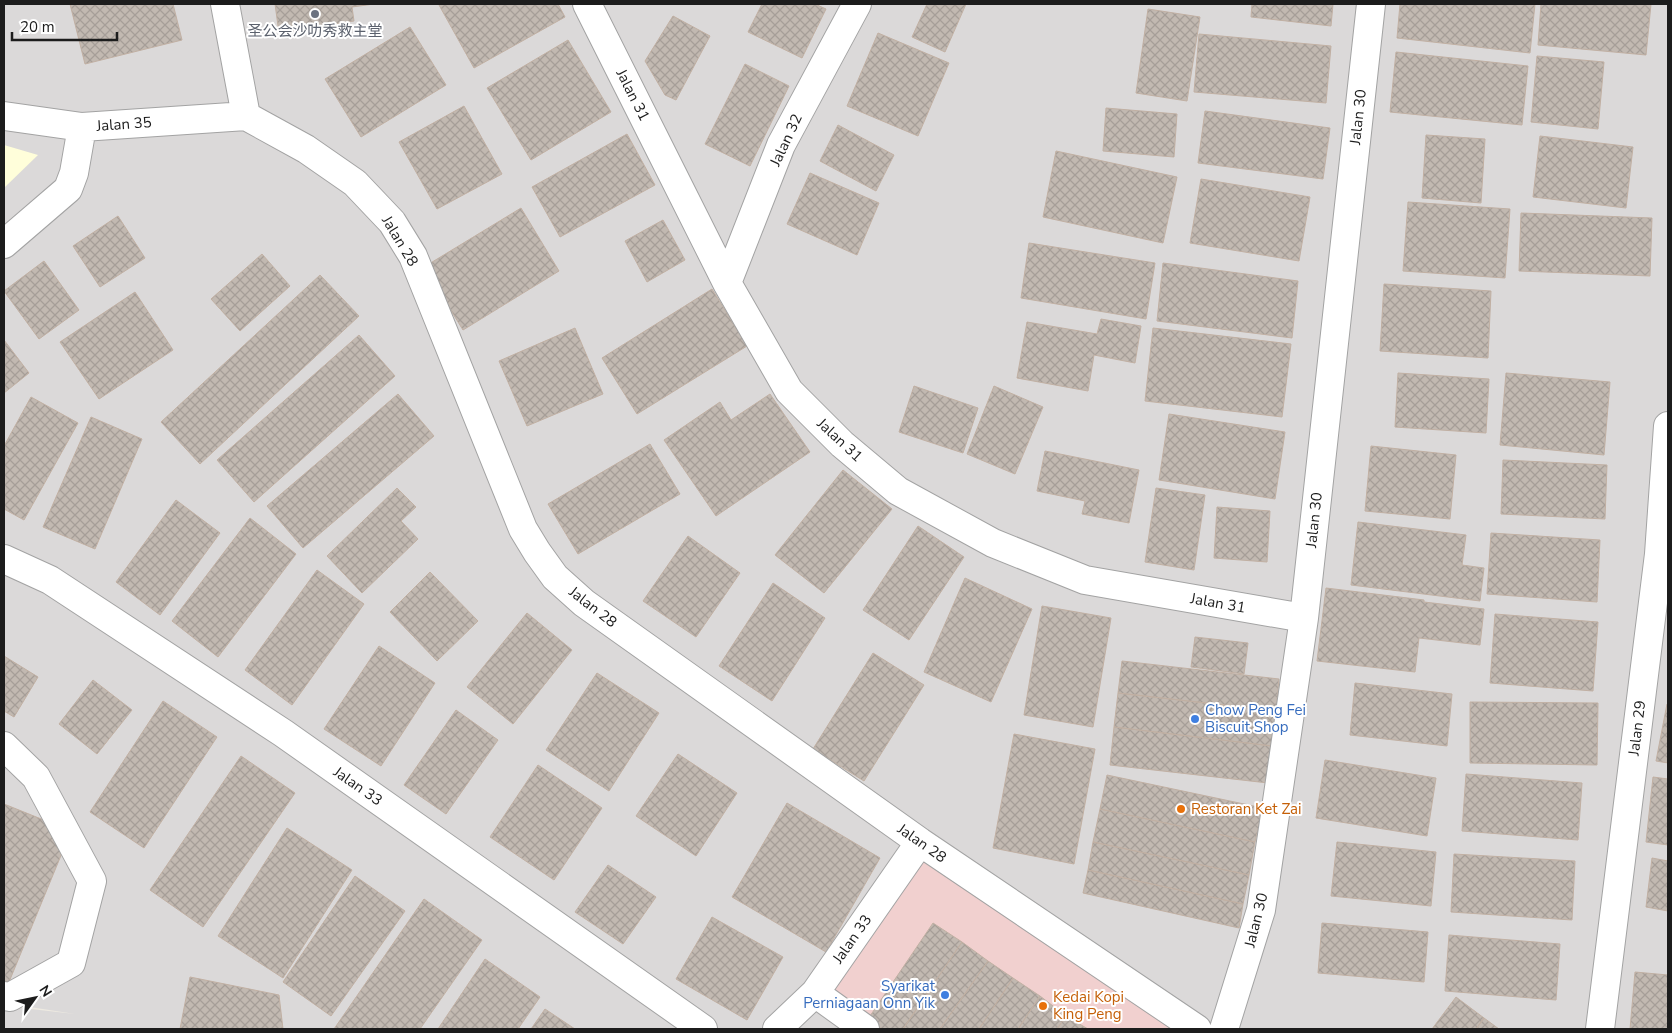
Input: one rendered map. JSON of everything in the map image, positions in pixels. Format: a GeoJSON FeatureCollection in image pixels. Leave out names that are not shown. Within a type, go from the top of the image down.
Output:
{"type":"FeatureCollection","features":[{"type":"Feature","properties":{"kind":"street"},"geometry":{"type":"LineString","coordinates":[[225,4],[246,116]]}},
{"type":"Feature","properties":{"kind":"street","name":"Jalan 31"},"geometry":{"type":"LineString","coordinates":[[587,4],[727,283],[790,391],[842,444],[898,491],[993,544],[1085,580],[1304,618]]}},
{"type":"Feature","properties":{"kind":"street","name":"Jalan 32"},"geometry":{"type":"LineString","coordinates":[[727,283],[782,145],[857,4]]}},
{"type":"Feature","properties":{"kind":"street","name":"Jalan 30"},"geometry":{"type":"LineString","coordinates":[[1224,1029],[1261,910],[1304,618],[1371,4]]}},
{"type":"Feature","properties":{"kind":"street","name":"Jalan 35"},"geometry":{"type":"LineString","coordinates":[[4,116],[82,128],[246,116]]}},
{"type":"Feature","properties":{"kind":"street","name":"Jalan 28"},"geometry":{"type":"LineString","coordinates":[[246,116],[306,149],[355,183],[392,222],[413,256],[523,529],[555,577],[584,603],[920,842],[1197,1029]]}},
{"type":"Feature","properties":{"kind":"street"},"geometry":{"type":"LineString","coordinates":[[4,244],[68,189],[74,173],[82,128]]}},
{"type":"Feature","properties":{"kind":"street","name":"Jalan 29"},"geometry":{"type":"LineString","coordinates":[[1600,1029],[1663,551],[1668,426]]}},
{"type":"Feature","properties":{"kind":"street","name":"Jalan 33"},"geometry":{"type":"LineString","coordinates":[[4,559],[50,580],[283,733],[703,1029]]}},
{"type":"Feature","properties":{"kind":"street"},"geometry":{"type":"LineString","coordinates":[[4,746],[36,776],[92,881],[71,963],[10,997],[4,996]]}},
{"type":"Feature","properties":{"kind":"street","name":"Jalan 33"},"geometry":{"type":"LineString","coordinates":[[777,1029],[815,993],[920,842]]}},
{"type":"Feature","properties":{"kind":"street"},"geometry":{"type":"LineString","coordinates":[[815,993],[865,1029]]}},
{"type":"Feature","properties":{"kind":"shaded area"},"geometry":{"type":"Polygon","coordinates":[[[4,4],[1668,4],[1668,1029],[4,1029],[4,1006],[75,1014],[4,1003],[4,4]]]}},
{"type":"Feature","properties":{"kind":"shaded area"},"geometry":{"type":"Polygon","coordinates":[[[4,145],[38,155],[4,188],[4,145]]]}},
{"type":"Feature","properties":{"kind":"shaded area"},"geometry":{"type":"Polygon","coordinates":[[[922,859],[1174,1029],[882,1029],[829,990],[922,859]]]}},
{"type":"Feature","properties":{"kind":"building"},"geometry":{"type":"Polygon","coordinates":[[[70,4],[173,4],[182,40],[85,64],[70,4]]]}},
{"type":"Feature","properties":{"kind":"building","name":"圣公会沙叻秀救主堂"},"geometry":{"type":"Polygon","coordinates":[[[275,4],[374,4],[352,7],[354,21],[279,33],[275,4]]]}},
{"type":"Feature","properties":{"kind":"building"},"geometry":{"type":"Polygon","coordinates":[[[558,4],[565,17],[474,68],[439,5],[558,4]]]}},
{"type":"Feature","properties":{"kind":"building"},"geometry":{"type":"Polygon","coordinates":[[[762,4],[815,4],[826,9],[802,58],[748,32],[762,4]]]}},
{"type":"Feature","properties":{"kind":"building"},"geometry":{"type":"Polygon","coordinates":[[[927,4],[966,4],[945,52],[912,37],[927,4]]]}},
{"type":"Feature","properties":{"kind":"building"},"geometry":{"type":"Polygon","coordinates":[[[1252,4],[1333,4],[1331,26],[1251,17],[1252,4]]]}},
{"type":"Feature","properties":{"kind":"building"},"geometry":{"type":"Polygon","coordinates":[[[1400,4],[1535,4],[1530,53],[1397,38],[1400,4]]]}},
{"type":"Feature","properties":{"kind":"building"},"geometry":{"type":"Polygon","coordinates":[[[1541,4],[1651,4],[1646,55],[1538,45],[1541,4]]]}},
{"type":"Feature","properties":{"kind":"building"},"geometry":{"type":"Polygon","coordinates":[[[1148,9],[1200,17],[1187,101],[1136,93],[1148,9]]]}},
{"type":"Feature","properties":{"kind":"building"},"geometry":{"type":"Polygon","coordinates":[[[673,16],[710,36],[676,100],[665,95],[645,61],[673,16]]]}},
{"type":"Feature","properties":{"kind":"building"},"geometry":{"type":"Polygon","coordinates":[[[410,27],[446,85],[361,137],[325,79],[410,27]]]}},
{"type":"Feature","properties":{"kind":"building"},"geometry":{"type":"Polygon","coordinates":[[[878,33],[949,63],[918,136],[847,106],[878,33]]]}},
{"type":"Feature","properties":{"kind":"building"},"geometry":{"type":"Polygon","coordinates":[[[1199,34],[1331,46],[1326,103],[1194,92],[1199,34]]]}},
{"type":"Feature","properties":{"kind":"building"},"geometry":{"type":"Polygon","coordinates":[[[568,40],[611,112],[531,160],[487,88],[568,40]]]}},
{"type":"Feature","properties":{"kind":"building"},"geometry":{"type":"Polygon","coordinates":[[[1396,52],[1528,66],[1522,125],[1390,112],[1396,52]]]}},
{"type":"Feature","properties":{"kind":"building"},"geometry":{"type":"Polygon","coordinates":[[[1537,56],[1604,62],[1598,129],[1531,122],[1537,56]]]}},
{"type":"Feature","properties":{"kind":"building"},"geometry":{"type":"Polygon","coordinates":[[[745,64],[789,86],[750,166],[705,144],[745,64]]]}},
{"type":"Feature","properties":{"kind":"building"},"geometry":{"type":"Polygon","coordinates":[[[464,106],[502,174],[437,209],[399,142],[464,106]]]}},
{"type":"Feature","properties":{"kind":"building"},"geometry":{"type":"Polygon","coordinates":[[[1106,108],[1177,114],[1174,157],[1103,151],[1106,108]]]}},
{"type":"Feature","properties":{"kind":"building"},"geometry":{"type":"Polygon","coordinates":[[[1205,111],[1330,128],[1323,179],[1198,163],[1205,111]]]}},
{"type":"Feature","properties":{"kind":"building"},"geometry":{"type":"Polygon","coordinates":[[[838,125],[894,155],[876,191],[820,161],[838,125]]]}},
{"type":"Feature","properties":{"kind":"building"},"geometry":{"type":"Polygon","coordinates":[[[627,134],[655,185],[560,237],[532,187],[627,134]]]}},
{"type":"Feature","properties":{"kind":"building"},"geometry":{"type":"Polygon","coordinates":[[[1426,135],[1485,139],[1481,203],[1422,198],[1426,135]]]}},
{"type":"Feature","properties":{"kind":"building"},"geometry":{"type":"Polygon","coordinates":[[[1540,136],[1633,147],[1626,208],[1533,197],[1540,136]]]}},
{"type":"Feature","properties":{"kind":"building"},"geometry":{"type":"Polygon","coordinates":[[[1056,151],[1177,177],[1163,243],[1043,217],[1056,151]]]}},
{"type":"Feature","properties":{"kind":"building"},"geometry":{"type":"Polygon","coordinates":[[[810,173],[879,203],[857,255],[787,224],[810,173]]]}},
{"type":"Feature","properties":{"kind":"building"},"geometry":{"type":"Polygon","coordinates":[[[1201,179],[1310,197],[1299,261],[1190,243],[1201,179]]]}},
{"type":"Feature","properties":{"kind":"building"},"geometry":{"type":"Polygon","coordinates":[[[1408,202],[1510,209],[1505,278],[1403,271],[1408,202]]]}},
{"type":"Feature","properties":{"kind":"building"},"geometry":{"type":"Polygon","coordinates":[[[521,208],[559,271],[463,330],[424,267],[521,208]]]}},
{"type":"Feature","properties":{"kind":"building"},"geometry":{"type":"Polygon","coordinates":[[[1521,213],[1652,218],[1650,276],[1519,271],[1521,213]]]}},
{"type":"Feature","properties":{"kind":"building"},"geometry":{"type":"Polygon","coordinates":[[[118,216],[145,258],[100,287],[73,246],[118,216]]]}},
{"type":"Feature","properties":{"kind":"building"},"geometry":{"type":"Polygon","coordinates":[[[663,220],[685,260],[647,282],[625,241],[663,220]]]}},
{"type":"Feature","properties":{"kind":"building"},"geometry":{"type":"Polygon","coordinates":[[[1029,243],[1155,263],[1146,319],[1021,298],[1029,243]]]}},
{"type":"Feature","properties":{"kind":"building"},"geometry":{"type":"Polygon","coordinates":[[[262,254],[290,286],[240,331],[211,299],[262,254]]]}},
{"type":"Feature","properties":{"kind":"building"},"geometry":{"type":"Polygon","coordinates":[[[44,261],[79,310],[39,339],[4,291],[44,261]]]}},
{"type":"Feature","properties":{"kind":"building"},"geometry":{"type":"Polygon","coordinates":[[[1163,263],[1298,281],[1292,338],[1157,321],[1163,263]]]}},
{"type":"Feature","properties":{"kind":"building"},"geometry":{"type":"Polygon","coordinates":[[[320,275],[359,316],[200,464],[161,422],[320,275]]]}},
{"type":"Feature","properties":{"kind":"building"},"geometry":{"type":"Polygon","coordinates":[[[1384,284],[1491,291],[1488,358],[1380,351],[1384,284]]]}},
{"type":"Feature","properties":{"kind":"building"},"geometry":{"type":"Polygon","coordinates":[[[712,289],[747,346],[637,414],[602,358],[712,289]]]}},
{"type":"Feature","properties":{"kind":"building"},"geometry":{"type":"Polygon","coordinates":[[[135,292],[173,350],[99,399],[60,342],[135,292]]]}},
{"type":"Feature","properties":{"kind":"building"},"geometry":{"type":"Polygon","coordinates":[[[1101,319],[1141,326],[1135,363],[1094,355],[1088,391],[1017,378],[1027,322],[1097,334],[1101,319]]]}},
{"type":"Feature","properties":{"kind":"building"},"geometry":{"type":"Polygon","coordinates":[[[575,328],[603,394],[527,426],[499,361],[575,328]]]}},
{"type":"Feature","properties":{"kind":"building"},"geometry":{"type":"Polygon","coordinates":[[[1153,328],[1291,344],[1282,417],[1145,401],[1153,328]]]}},
{"type":"Feature","properties":{"kind":"building"},"geometry":{"type":"Polygon","coordinates":[[[359,335],[395,376],[254,502],[217,460],[359,335]]]}},
{"type":"Feature","properties":{"kind":"building"},"geometry":{"type":"Polygon","coordinates":[[[4,340],[29,373],[4,393],[4,340]]]}},
{"type":"Feature","properties":{"kind":"building"},"geometry":{"type":"Polygon","coordinates":[[[1398,373],[1489,379],[1486,433],[1395,427],[1398,373]]]}},
{"type":"Feature","properties":{"kind":"building"},"geometry":{"type":"Polygon","coordinates":[[[1506,373],[1610,382],[1604,455],[1500,445],[1506,373]]]}},
{"type":"Feature","properties":{"kind":"building"},"geometry":{"type":"Polygon","coordinates":[[[914,386],[978,408],[963,453],[899,432],[914,386]]]}},
{"type":"Feature","properties":{"kind":"building"},"geometry":{"type":"Polygon","coordinates":[[[994,386],[1043,407],[1015,474],[967,454],[994,386]]]}},
{"type":"Feature","properties":{"kind":"building"},"geometry":{"type":"Polygon","coordinates":[[[398,394],[434,436],[303,548],[267,506],[398,394]]]}},
{"type":"Feature","properties":{"kind":"building"},"geometry":{"type":"Polygon","coordinates":[[[770,394],[810,452],[716,516],[664,440],[720,402],[731,420],[770,394]]]}},
{"type":"Feature","properties":{"kind":"building"},"geometry":{"type":"Polygon","coordinates":[[[31,397],[78,423],[24,520],[4,509],[4,446],[31,397]]]}},
{"type":"Feature","properties":{"kind":"building"},"geometry":{"type":"Polygon","coordinates":[[[1169,414],[1285,432],[1275,499],[1159,480],[1169,414]]]}},
{"type":"Feature","properties":{"kind":"building"},"geometry":{"type":"Polygon","coordinates":[[[91,417],[142,439],[95,549],[43,527],[91,417]]]}},
{"type":"Feature","properties":{"kind":"building"},"geometry":{"type":"Polygon","coordinates":[[[650,444],[680,494],[578,554],[548,504],[650,444]]]}},
{"type":"Feature","properties":{"kind":"building"},"geometry":{"type":"Polygon","coordinates":[[[1371,446],[1456,455],[1450,519],[1365,511],[1371,446]]]}},
{"type":"Feature","properties":{"kind":"building"},"geometry":{"type":"Polygon","coordinates":[[[1045,451],[1139,470],[1129,523],[1082,514],[1085,501],[1037,491],[1045,451]]]}},
{"type":"Feature","properties":{"kind":"building"},"geometry":{"type":"Polygon","coordinates":[[[1503,460],[1607,465],[1605,519],[1501,514],[1503,460]]]}},
{"type":"Feature","properties":{"kind":"building"},"geometry":{"type":"Polygon","coordinates":[[[843,470],[892,509],[824,593],[775,555],[843,470]]]}},
{"type":"Feature","properties":{"kind":"building"},"geometry":{"type":"Polygon","coordinates":[[[397,488],[416,507],[401,521],[418,539],[362,593],[327,556],[397,488]]]}},
{"type":"Feature","properties":{"kind":"building"},"geometry":{"type":"Polygon","coordinates":[[[1156,488],[1205,495],[1194,570],[1145,562],[1156,488]]]}},
{"type":"Feature","properties":{"kind":"building"},"geometry":{"type":"Polygon","coordinates":[[[176,500],[220,533],[160,615],[116,582],[176,500]]]}},
{"type":"Feature","properties":{"kind":"building"},"geometry":{"type":"Polygon","coordinates":[[[1217,507],[1270,511],[1267,562],[1214,558],[1217,507]]]}},
{"type":"Feature","properties":{"kind":"building"},"geometry":{"type":"Polygon","coordinates":[[[250,518],[296,554],[218,657],[172,621],[250,518]]]}},
{"type":"Feature","properties":{"kind":"building"},"geometry":{"type":"Polygon","coordinates":[[[1358,522],[1466,535],[1462,565],[1484,568],[1480,601],[1351,585],[1358,522]]]}},
{"type":"Feature","properties":{"kind":"building"},"geometry":{"type":"Polygon","coordinates":[[[918,526],[964,557],[909,640],[863,610],[918,526]]]}},
{"type":"Feature","properties":{"kind":"building"},"geometry":{"type":"Polygon","coordinates":[[[1491,533],[1600,540],[1597,602],[1487,594],[1491,533]]]}},
{"type":"Feature","properties":{"kind":"building"},"geometry":{"type":"Polygon","coordinates":[[[688,536],[740,573],[696,637],[643,601],[688,536]]]}},
{"type":"Feature","properties":{"kind":"building"},"geometry":{"type":"Polygon","coordinates":[[[317,570],[364,604],[292,705],[245,670],[317,570]]]}},
{"type":"Feature","properties":{"kind":"building"},"geometry":{"type":"Polygon","coordinates":[[[430,572],[478,621],[437,661],[390,612],[430,572]]]}},
{"type":"Feature","properties":{"kind":"building"},"geometry":{"type":"Polygon","coordinates":[[[965,578],[1032,609],[991,702],[924,672],[965,578]]]}},
{"type":"Feature","properties":{"kind":"building"},"geometry":{"type":"Polygon","coordinates":[[[773,583],[825,618],[772,701],[719,666],[773,583]]]}},
{"type":"Feature","properties":{"kind":"building"},"geometry":{"type":"Polygon","coordinates":[[[1326,588],[1484,609],[1480,645],[1419,638],[1415,672],[1317,661],[1326,588]]]}},
{"type":"Feature","properties":{"kind":"building"},"geometry":{"type":"Polygon","coordinates":[[[1042,606],[1111,618],[1093,727],[1024,715],[1042,606]]]}},
{"type":"Feature","properties":{"kind":"building"},"geometry":{"type":"Polygon","coordinates":[[[527,613],[572,650],[513,724],[467,687],[527,613]]]}},
{"type":"Feature","properties":{"kind":"building"},"geometry":{"type":"Polygon","coordinates":[[[1495,614],[1598,622],[1593,691],[1490,683],[1495,614]]]}},
{"type":"Feature","properties":{"kind":"building"},"geometry":{"type":"Polygon","coordinates":[[[1195,637],[1248,643],[1244,674],[1191,667],[1195,637]]]}},
{"type":"Feature","properties":{"kind":"building"},"geometry":{"type":"Polygon","coordinates":[[[379,646],[435,683],[381,766],[324,729],[379,646]]]}},
{"type":"Feature","properties":{"kind":"building"},"geometry":{"type":"Polygon","coordinates":[[[873,653],[924,685],[864,781],[813,749],[873,653]]]}},
{"type":"Feature","properties":{"kind":"building"},"geometry":{"type":"Polygon","coordinates":[[[4,656],[38,677],[14,717],[4,711],[4,656]]]}},
{"type":"Feature","properties":{"kind":"building"},"geometry":{"type":"Polygon","coordinates":[[[1122,661],[1279,679],[1276,711],[1118,693],[1122,661]]]}},
{"type":"Feature","properties":{"kind":"building"},"geometry":{"type":"Polygon","coordinates":[[[597,673],[659,713],[609,791],[546,750],[597,673]]]}},
{"type":"Feature","properties":{"kind":"building"},"geometry":{"type":"Polygon","coordinates":[[[93,680],[132,710],[97,754],[59,724],[93,680]]]}},
{"type":"Feature","properties":{"kind":"building"},"geometry":{"type":"Polygon","coordinates":[[[1355,683],[1452,694],[1447,746],[1350,735],[1355,683]]]}},
{"type":"Feature","properties":{"kind":"building","name":"Chow Peng Fei Biscuit Shop"},"geometry":{"type":"Polygon","coordinates":[[[1118,693],[1276,711],[1272,746],[1114,727],[1118,693]]]}},
{"type":"Feature","properties":{"kind":"building"},"geometry":{"type":"Polygon","coordinates":[[[163,701],[217,737],[144,848],[90,812],[163,701]]]}},
{"type":"Feature","properties":{"kind":"building"},"geometry":{"type":"Polygon","coordinates":[[[1470,702],[1598,703],[1597,765],[1470,763],[1470,702]]]}},
{"type":"Feature","properties":{"kind":"building"},"geometry":{"type":"Polygon","coordinates":[[[1668,705],[1668,763],[1656,761],[1668,705]]]}},
{"type":"Feature","properties":{"kind":"building"},"geometry":{"type":"Polygon","coordinates":[[[456,710],[498,740],[446,814],[404,785],[456,710]]]}},
{"type":"Feature","properties":{"kind":"building"},"geometry":{"type":"Polygon","coordinates":[[[1114,727],[1272,746],[1268,783],[1110,765],[1114,727]]]}},
{"type":"Feature","properties":{"kind":"building"},"geometry":{"type":"Polygon","coordinates":[[[1014,734],[1095,749],[1074,864],[993,848],[1014,734]]]}},
{"type":"Feature","properties":{"kind":"building"},"geometry":{"type":"Polygon","coordinates":[[[678,754],[737,793],[696,856],[636,816],[678,754]]]}},
{"type":"Feature","properties":{"kind":"building"},"geometry":{"type":"Polygon","coordinates":[[[241,756],[295,793],[203,927],[150,890],[241,756]]]}},
{"type":"Feature","properties":{"kind":"building"},"geometry":{"type":"Polygon","coordinates":[[[1325,760],[1436,778],[1427,836],[1316,818],[1325,760]]]}},
{"type":"Feature","properties":{"kind":"building"},"geometry":{"type":"Polygon","coordinates":[[[538,765],[602,808],[554,880],[490,837],[538,765]]]}},
{"type":"Feature","properties":{"kind":"building"},"geometry":{"type":"Polygon","coordinates":[[[1466,774],[1582,783],[1578,840],[1462,831],[1466,774]]]}},
{"type":"Feature","properties":{"kind":"building","name":"Restoran Ket Zai"},"geometry":{"type":"Polygon","coordinates":[[[1107,775],[1263,808],[1255,842],[1100,809],[1107,775]]]}},
{"type":"Feature","properties":{"kind":"building"},"geometry":{"type":"Polygon","coordinates":[[[1653,777],[1668,779],[1668,845],[1646,842],[1653,777]]]}},
{"type":"Feature","properties":{"kind":"building"},"geometry":{"type":"Polygon","coordinates":[[[787,803],[880,858],[826,952],[732,897],[787,803]]]}},
{"type":"Feature","properties":{"kind":"building"},"geometry":{"type":"Polygon","coordinates":[[[4,804],[71,831],[9,982],[4,981],[4,804]]]}},
{"type":"Feature","properties":{"kind":"building"},"geometry":{"type":"Polygon","coordinates":[[[1100,809],[1255,842],[1249,875],[1093,842],[1100,809]]]}},
{"type":"Feature","properties":{"kind":"building"},"geometry":{"type":"Polygon","coordinates":[[[287,828],[352,870],[283,978],[218,936],[287,828]]]}},
{"type":"Feature","properties":{"kind":"building"},"geometry":{"type":"Polygon","coordinates":[[[1093,842],[1249,875],[1243,904],[1088,870],[1093,842]]]}},
{"type":"Feature","properties":{"kind":"building"},"geometry":{"type":"Polygon","coordinates":[[[1337,842],[1436,852],[1431,906],[1331,896],[1337,842]]]}},
{"type":"Feature","properties":{"kind":"building"},"geometry":{"type":"Polygon","coordinates":[[[1454,854],[1575,861],[1572,920],[1451,912],[1454,854]]]}},
{"type":"Feature","properties":{"kind":"building"},"geometry":{"type":"Polygon","coordinates":[[[1652,858],[1668,861],[1668,911],[1646,907],[1652,858]]]}},
{"type":"Feature","properties":{"kind":"building"},"geometry":{"type":"Polygon","coordinates":[[[608,865],[656,897],[623,944],[575,912],[608,865]]]}},
{"type":"Feature","properties":{"kind":"building"},"geometry":{"type":"Polygon","coordinates":[[[1088,870],[1243,904],[1239,928],[1083,893],[1088,870]]]}},
{"type":"Feature","properties":{"kind":"building"},"geometry":{"type":"Polygon","coordinates":[[[355,876],[405,911],[331,1016],[283,982],[355,876]]]}},
{"type":"Feature","properties":{"kind":"building"},"geometry":{"type":"Polygon","coordinates":[[[424,899],[482,940],[420,1029],[334,1029],[424,899]]]}},
{"type":"Feature","properties":{"kind":"building"},"geometry":{"type":"Polygon","coordinates":[[[712,917],[783,957],[747,1020],[676,979],[712,917]]]}},
{"type":"Feature","properties":{"kind":"building"},"geometry":{"type":"Polygon","coordinates":[[[933,923],[962,942],[903,1029],[882,1029],[868,1019],[933,923]]]}},
{"type":"Feature","properties":{"kind":"building"},"geometry":{"type":"Polygon","coordinates":[[[1322,923],[1428,932],[1424,982],[1318,973],[1322,923]]]}},
{"type":"Feature","properties":{"kind":"building"},"geometry":{"type":"Polygon","coordinates":[[[1449,935],[1560,944],[1556,1000],[1445,991],[1449,935]]]}},
{"type":"Feature","properties":{"kind":"building","name":"Syarikat Perniagaan Onn Yik"},"geometry":{"type":"Polygon","coordinates":[[[962,942],[988,961],[940,1029],[903,1029],[962,942]]]}},
{"type":"Feature","properties":{"kind":"building"},"geometry":{"type":"Polygon","coordinates":[[[485,959],[540,997],[518,1029],[438,1029],[485,959]]]}},
{"type":"Feature","properties":{"kind":"building"},"geometry":{"type":"Polygon","coordinates":[[[988,961],[1013,978],[979,1029],[940,1029],[988,961]]]}},
{"type":"Feature","properties":{"kind":"building"},"geometry":{"type":"Polygon","coordinates":[[[1635,972],[1668,975],[1668,1029],[1630,1029],[1635,972]]]}},
{"type":"Feature","properties":{"kind":"building"},"geometry":{"type":"Polygon","coordinates":[[[190,977],[279,995],[283,1029],[180,1029],[190,977]]]}},
{"type":"Feature","properties":{"kind":"building"},"geometry":{"type":"Polygon","coordinates":[[[1013,978],[1040,996],[1018,1029],[979,1029],[1013,978]]]}},
{"type":"Feature","properties":{"kind":"building","name":"Kedai Kopi King Peng"},"geometry":{"type":"Polygon","coordinates":[[[1040,996],[1066,1016],[1057,1029],[1018,1029],[1040,996]]]}},
{"type":"Feature","properties":{"kind":"building"},"geometry":{"type":"Polygon","coordinates":[[[1456,997],[1484,1018],[1476,1029],[1432,1029],[1456,997]]]}},
{"type":"Feature","properties":{"kind":"building"},"geometry":{"type":"Polygon","coordinates":[[[545,1009],[575,1029],[531,1029],[545,1009]]]}},
{"type":"Feature","properties":{"kind":"building"},"geometry":{"type":"Polygon","coordinates":[[[1066,1016],[1088,1029],[1057,1029],[1066,1016]]]}},
{"type":"Feature","properties":{"kind":"building"},"geometry":{"type":"Polygon","coordinates":[[[1484,1018],[1499,1029],[1476,1029],[1484,1018]]]}},
{"type":"Feature","properties":{"kind":"place","name":"圣公会沙叻秀救主堂"},"geometry":{"type":"Point","coordinates":[315,14]}},
{"type":"Feature","properties":{"kind":"place","name":"Chow Peng Fei Biscuit Shop"},"geometry":{"type":"Point","coordinates":[1195,719]}},
{"type":"Feature","properties":{"kind":"place","name":"Restoran Ket Zai"},"geometry":{"type":"Point","coordinates":[1181,809]}},
{"type":"Feature","properties":{"kind":"place","name":"Syarikat Perniagaan Onn Yik"},"geometry":{"type":"Point","coordinates":[945,995]}},
{"type":"Feature","properties":{"kind":"place","name":"Kedai Kopi King Peng"},"geometry":{"type":"Point","coordinates":[1043,1006]}}]}
